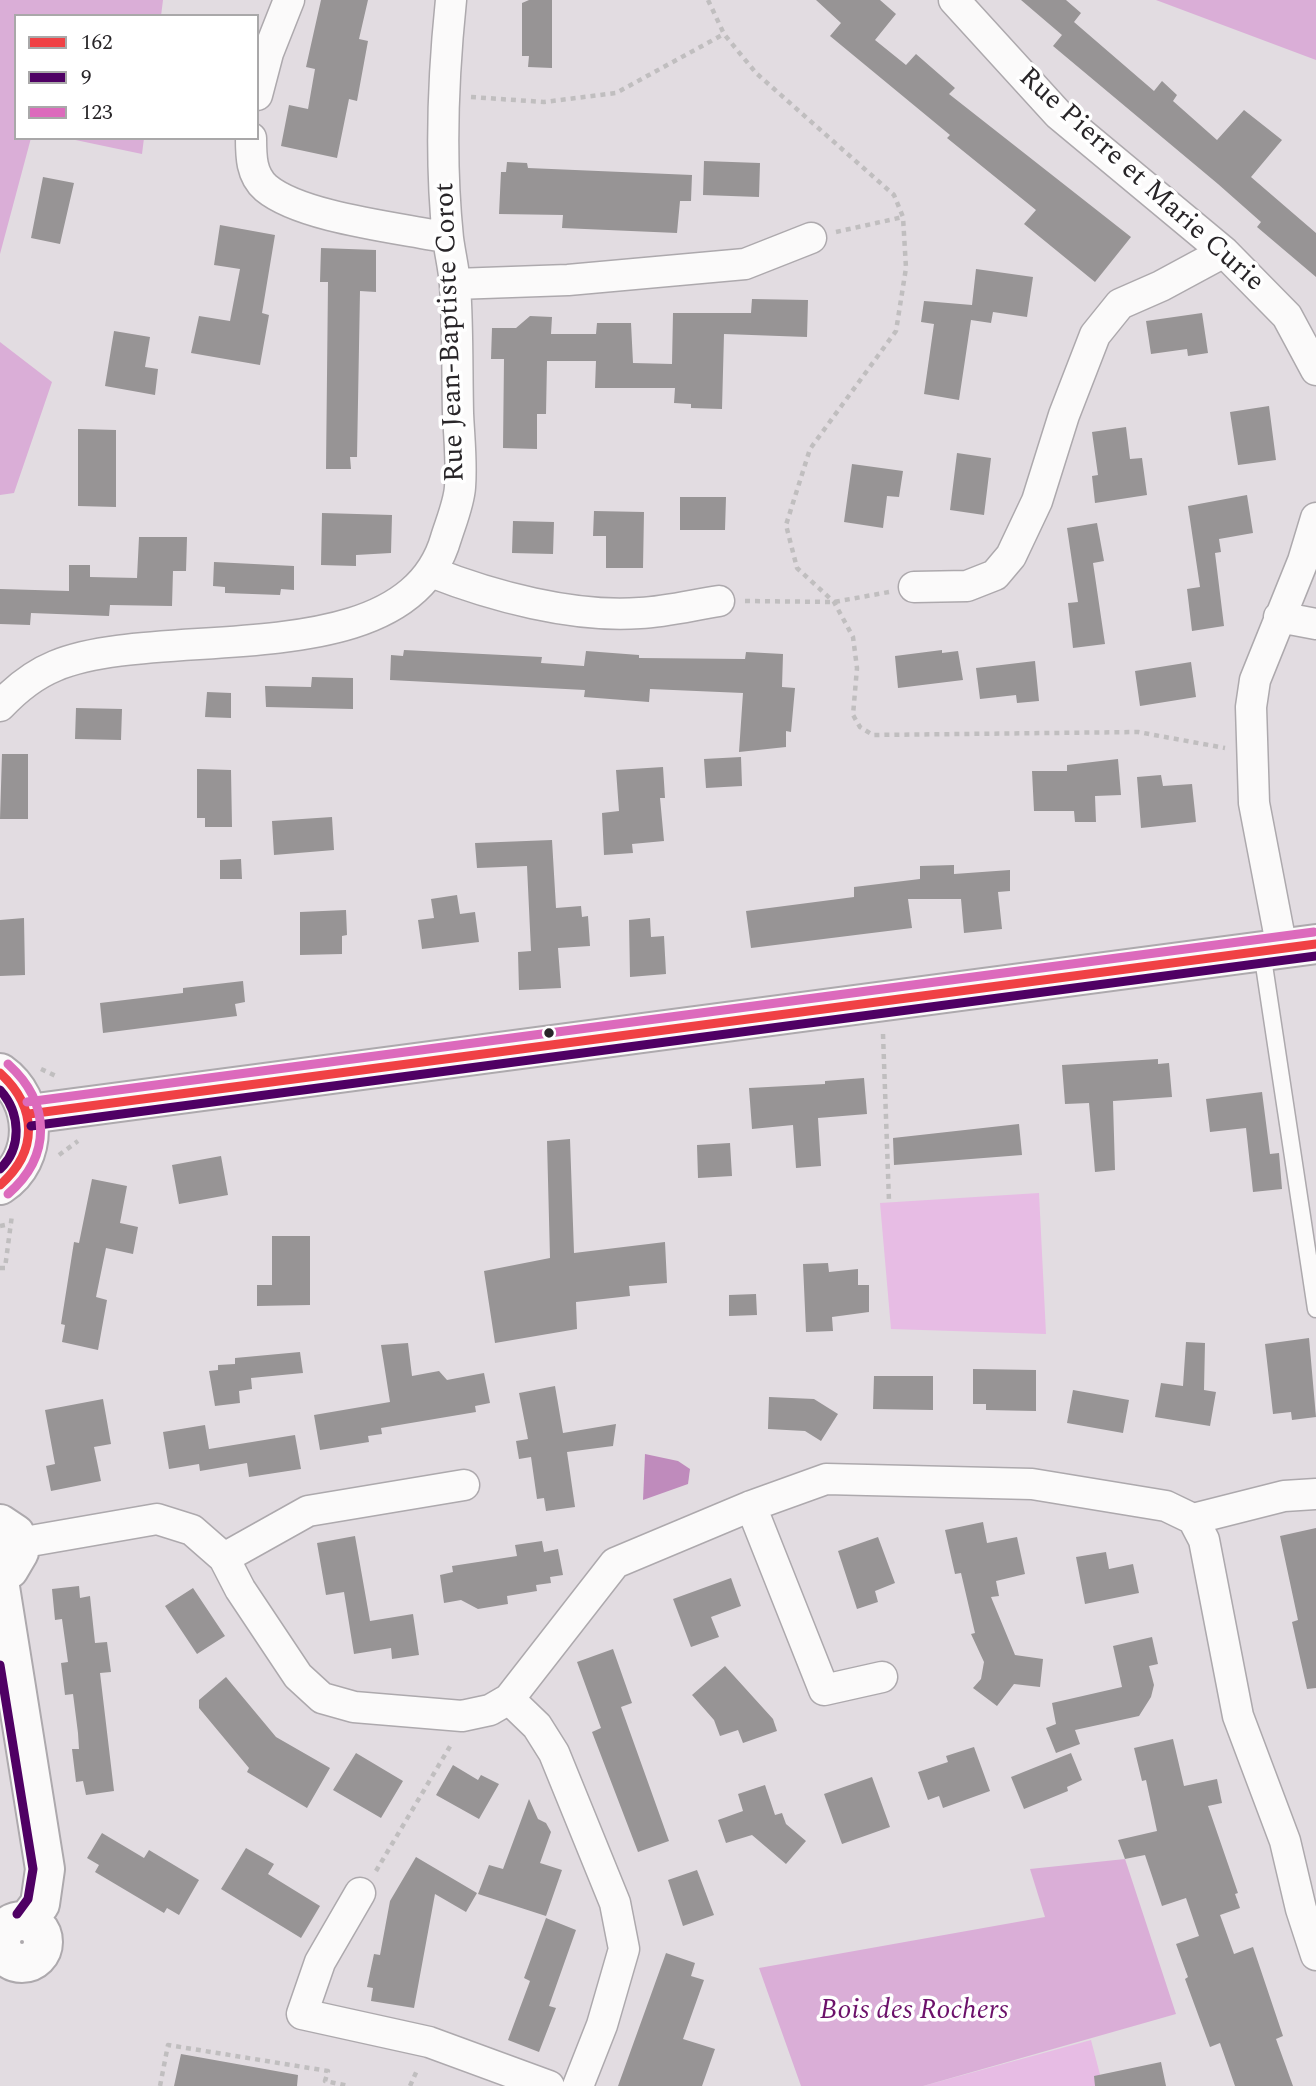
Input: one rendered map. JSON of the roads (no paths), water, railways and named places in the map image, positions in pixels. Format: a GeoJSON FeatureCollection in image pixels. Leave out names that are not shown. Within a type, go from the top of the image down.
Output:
{"type":"FeatureCollection","features":[{"type":"Feature","properties":{"kind":"main road"},"geometry":{"type":"LineString","coordinates":[[29,1114],[1287,948]]}},
{"type":"Feature","properties":{"kind":"main road"},"geometry":{"type":"LineString","coordinates":[[0,1073],[21,1095],[29,1114],[30,1137],[23,1160],[9,1179],[0,1185]]}},
{"type":"Feature","properties":{"kind":"main road"},"geometry":{"type":"LineString","coordinates":[[0,1587],[45,1869],[40,1904],[8,1944]]}},
{"type":"Feature","properties":{"kind":"street"},"geometry":{"type":"LineString","coordinates":[[259,87],[268,53],[289,0]]}},
{"type":"Feature","properties":{"kind":"street","name":"Rue Jean-Baptiste Corot"},"geometry":{"type":"LineString","coordinates":[[0,706],[21,685],[55,666],[88,656],[147,647],[227,644],[345,627],[404,598],[431,572],[443,548],[460,489],[455,284],[448,238],[446,96],[450,0]]}},
{"type":"Feature","properties":{"kind":"street","name":"Rue Pierre et Marie Curie"},"geometry":{"type":"LineString","coordinates":[[954,0],[1058,114],[1224,253],[1287,316],[1316,369]]}},
{"type":"Feature","properties":{"kind":"street"},"geometry":{"type":"LineString","coordinates":[[251,140],[250,162],[265,187],[311,210],[448,238]]}},
{"type":"Feature","properties":{"kind":"street"},"geometry":{"type":"LineString","coordinates":[[455,284],[568,280],[745,264],[811,238]]}},
{"type":"Feature","properties":{"kind":"street"},"geometry":{"type":"LineString","coordinates":[[914,587],[967,586],[995,575],[1011,556],[1037,501],[1064,415],[1095,335],[1120,304],[1224,253]]}},
{"type":"Feature","properties":{"kind":"street"},"geometry":{"type":"LineString","coordinates":[[1287,948],[1254,803],[1250,753],[1251,708],[1255,680],[1303,561],[1316,518]]}},
{"type":"Feature","properties":{"kind":"street"},"geometry":{"type":"LineString","coordinates":[[431,572],[479,591],[560,608],[639,614],[719,601]]}},
{"type":"Feature","properties":{"kind":"street"},"geometry":{"type":"LineString","coordinates":[[1279,617],[1316,624]]}},
{"type":"Feature","properties":{"kind":"street"},"geometry":{"type":"LineString","coordinates":[[6,1546],[157,1518],[192,1530],[225,1558],[240,1590],[298,1676],[322,1698],[354,1707],[462,1716],[490,1710],[509,1699],[615,1563],[751,1506],[826,1479],[1032,1485],[1167,1506],[1193,1519],[1204,1540],[1238,1716],[1285,1841],[1307,1888],[1316,1955]]}},
{"type":"Feature","properties":{"kind":"street"},"geometry":{"type":"LineString","coordinates":[[225,1558],[308,1511],[464,1485]]}},
{"type":"Feature","properties":{"kind":"street"},"geometry":{"type":"LineString","coordinates":[[1193,1519],[1284,1496],[1316,1494]]}},
{"type":"Feature","properties":{"kind":"street"},"geometry":{"type":"LineString","coordinates":[[751,1506],[824,1690],[883,1677]]}},
{"type":"Feature","properties":{"kind":"street"},"geometry":{"type":"LineString","coordinates":[[509,1699],[537,1726],[554,1753],[615,1903],[624,1949],[603,2025],[578,2086]]}},
{"type":"Feature","properties":{"kind":"street"},"geometry":{"type":"LineString","coordinates":[[360,1893],[320,1962],[302,2014],[429,2042],[548,2086]]}},
{"type":"Feature","properties":{"kind":"lane"},"geometry":{"type":"LineString","coordinates":[[1287,948],[1316,1309]]}},
{"type":"Feature","properties":{"kind":"park label","name":"Bois des Rochers"},"geometry":{"type":"Point","coordinates":[914,2013]}}]}
